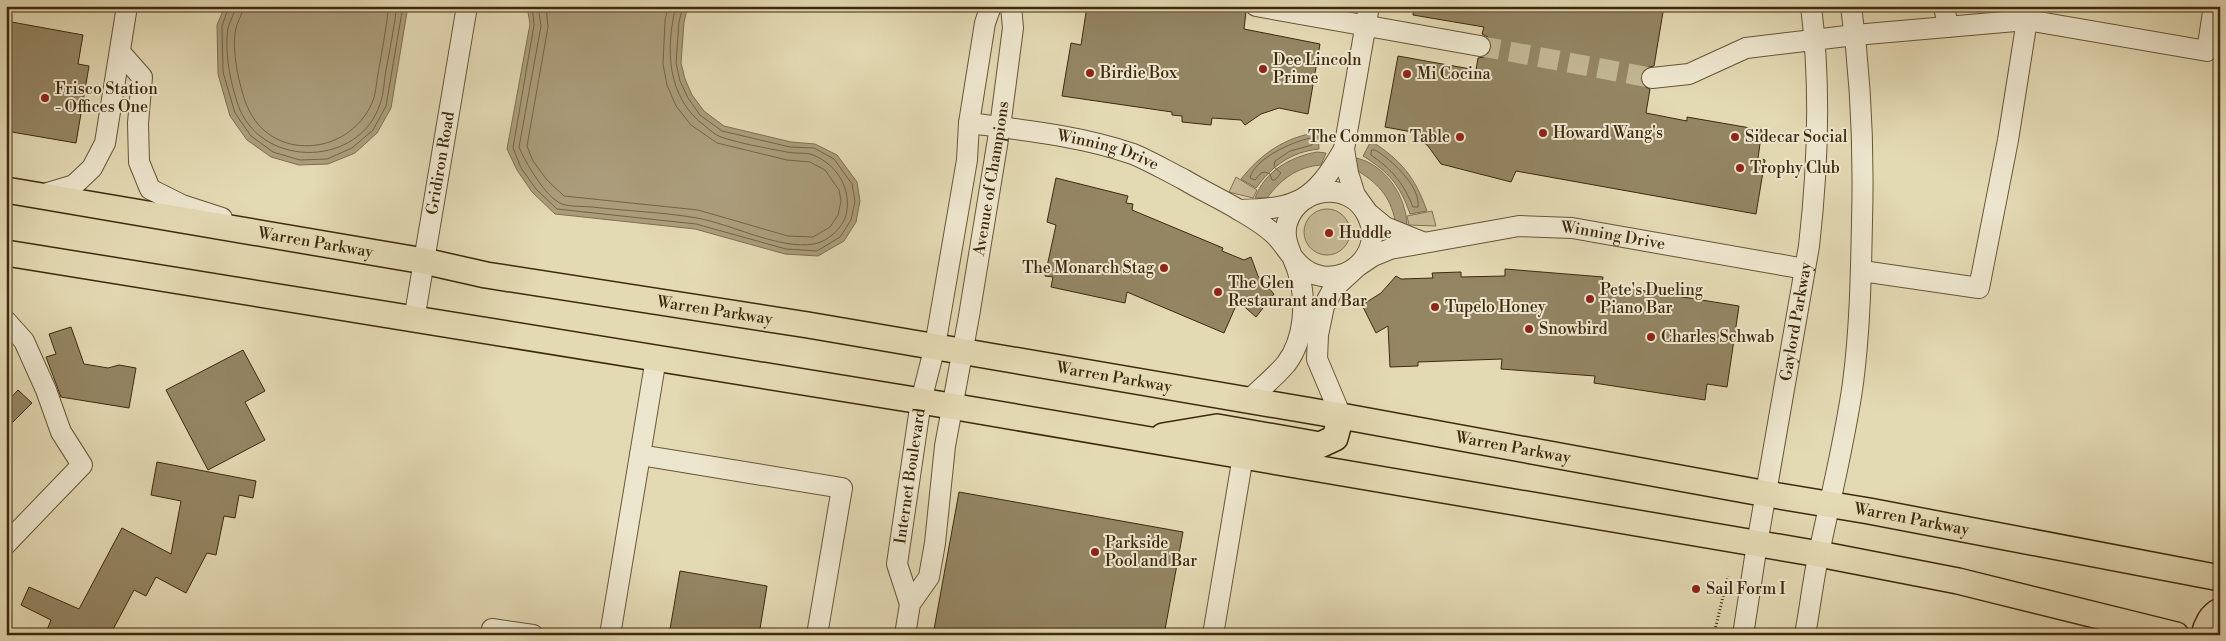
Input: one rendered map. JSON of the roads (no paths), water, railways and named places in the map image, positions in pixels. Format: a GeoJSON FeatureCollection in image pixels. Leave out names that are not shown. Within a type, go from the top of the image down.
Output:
{"type":"FeatureCollection","features":[{"type":"Feature","properties":{"kind":"main road","name":"Warren Parkway"},"geometry":{"type":"LineString","coordinates":[[6,190],[424,261],[486,275],[935,346],[1341,416],[1831,504],[2220,578]]}},
{"type":"Feature","properties":{"kind":"main road"},"geometry":{"type":"LineString","coordinates":[[6,253],[952,406],[1819,554],[1958,581],[2176,635]]}},
{"type":"Feature","properties":{"kind":"main road"},"geometry":{"type":"LineString","coordinates":[[1148,440],[1217,427],[1320,444],[1335,438],[1341,416]]}},
{"type":"Feature","properties":{"kind":"main road"},"geometry":{"type":"LineString","coordinates":[[2204,635],[2207,625],[2216,613],[2220,611]]}},
{"type":"Feature","properties":{"kind":"street"},"geometry":{"type":"LineString","coordinates":[[41,196],[74,185],[93,166],[105,143],[127,6]]}},
{"type":"Feature","properties":{"kind":"street","name":"Gridiron Road"},"geometry":{"type":"LineString","coordinates":[[414,320],[468,6]]}},
{"type":"Feature","properties":{"kind":"street","name":"Avenue of Champions"},"geometry":{"type":"LineString","coordinates":[[935,346],[967,160],[969,122],[985,23],[991,6]]}},
{"type":"Feature","properties":{"kind":"street","name":"Avenue of Champions"},"geometry":{"type":"LineString","coordinates":[[963,351],[1000,127],[1012,28],[1011,6]]}},
{"type":"Feature","properties":{"kind":"street"},"geometry":{"type":"LineString","coordinates":[[1256,6],[1480,46]]}},
{"type":"Feature","properties":{"kind":"street"},"geometry":{"type":"LineString","coordinates":[[1249,400],[1286,363],[1312,317],[1324,306],[1333,289],[1367,255],[1372,234],[1370,220],[1350,180],[1344,149],[1369,6]]}},
{"type":"Feature","properties":{"kind":"street","name":"Gaylord Parkway"},"geometry":{"type":"LineString","coordinates":[[1743,635],[1805,269],[1814,201],[1817,111],[1811,6]]}},
{"type":"Feature","properties":{"kind":"street"},"geometry":{"type":"LineString","coordinates":[[1806,635],[1819,554],[1831,504],[1853,383],[1862,271],[1863,137],[1851,6]]}},
{"type":"Feature","properties":{"kind":"street"},"geometry":{"type":"LineString","coordinates":[[1944,6],[1948,27]]}},
{"type":"Feature","properties":{"kind":"street"},"geometry":{"type":"LineString","coordinates":[[1652,78],[1689,74],[1746,48],[1855,35],[2027,20],[2214,52],[2214,6]]}},
{"type":"Feature","properties":{"kind":"street"},"geometry":{"type":"LineString","coordinates":[[1862,271],[1978,288],[2008,140],[2027,20]]}},
{"type":"Feature","properties":{"kind":"street"},"geometry":{"type":"LineString","coordinates":[[120,52],[142,77],[138,123],[140,162],[150,189],[182,205],[268,234]]}},
{"type":"Feature","properties":{"kind":"street","name":"Winning Drive"},"geometry":{"type":"LineString","coordinates":[[969,122],[1073,139],[1134,155],[1239,210],[1272,232],[1291,256]]}},
{"type":"Feature","properties":{"kind":"street"},"geometry":{"type":"LineString","coordinates":[[1341,416],[1317,359],[1312,317],[1304,305],[1298,272],[1286,242],[1286,227],[1291,213],[1325,180],[1344,149]]}},
{"type":"Feature","properties":{"kind":"street"},"geometry":{"type":"LineString","coordinates":[[1306,198],[1321,192],[1336,192],[1351,197],[1385,227],[1422,242]]}},
{"type":"Feature","properties":{"kind":"street","name":"Winning Drive"},"geometry":{"type":"LineString","coordinates":[[1239,210],[1274,209],[1306,198]]}},
{"type":"Feature","properties":{"kind":"street","name":"Winning Drive"},"geometry":{"type":"LineString","coordinates":[[1358,266],[1383,251],[1422,242],[1499,228],[1542,225],[1572,228],[1805,269]]}},
{"type":"Feature","properties":{"kind":"street"},"geometry":{"type":"LineString","coordinates":[[1291,256],[1308,272],[1322,276],[1338,276],[1358,266]]}},
{"type":"Feature","properties":{"kind":"street"},"geometry":{"type":"LineString","coordinates":[[6,321],[24,341],[62,432],[82,465],[6,544]]}},
{"type":"Feature","properties":{"kind":"street","name":"Internet Boulevard"},"geometry":{"type":"LineString","coordinates":[[910,604],[897,564],[921,401],[935,346]]}},
{"type":"Feature","properties":{"kind":"street","name":"Internet Boulevard"},"geometry":{"type":"LineString","coordinates":[[905,635],[910,604],[928,576],[942,545],[945,446],[963,351]]}},
{"type":"Feature","properties":{"kind":"street"},"geometry":{"type":"LineString","coordinates":[[610,635],[656,358]]}},
{"type":"Feature","properties":{"kind":"street"},"geometry":{"type":"LineString","coordinates":[[640,454],[842,488],[817,635]]}},
{"type":"Feature","properties":{"kind":"street"},"geometry":{"type":"LineString","coordinates":[[1213,635],[1243,456]]}},
{"type":"Feature","properties":{"kind":"street"},"geometry":{"type":"LineString","coordinates":[[491,635],[492,629],[533,635]]}},
{"type":"Feature","properties":{"kind":"water"},"geometry":{"type":"Polygon","coordinates":[[[225,6],[408,6],[391,108],[377,133],[355,153],[328,164],[299,165],[271,157],[247,140],[230,116],[218,74],[217,25],[225,6]]]}},
{"type":"Feature","properties":{"kind":"water"},"geometry":{"type":"Polygon","coordinates":[[[527,6],[688,6],[684,22],[681,63],[692,95],[704,111],[724,126],[791,142],[815,144],[837,155],[857,182],[860,201],[856,222],[844,241],[818,256],[785,254],[695,229],[555,214],[532,192],[517,170],[507,149],[530,24],[527,6]]]}},
{"type":"Feature","properties":{"kind":"water"},"geometry":{"type":"Polygon","coordinates":[[[1318,132],[1319,149],[1300,153],[1283,161],[1256,188],[1241,179],[1257,162],[1275,148],[1295,138],[1318,132]]]}},
{"type":"Feature","properties":{"kind":"water"},"geometry":{"type":"Polygon","coordinates":[[[1371,141],[1391,155],[1406,170],[1417,188],[1427,211],[1410,214],[1398,187],[1387,174],[1363,156],[1371,141]]]}},
{"type":"Feature","properties":{"kind":"water"},"geometry":{"type":"Polygon","coordinates":[[[1317,152],[1326,153],[1321,165],[1304,168],[1290,175],[1267,198],[1255,198],[1265,180],[1280,167],[1297,158],[1317,152]]]}},
{"type":"Feature","properties":{"kind":"water"},"geometry":{"type":"Polygon","coordinates":[[[1356,158],[1376,167],[1392,183],[1403,203],[1407,225],[1395,220],[1390,204],[1381,190],[1356,170],[1356,158]]]}},
{"type":"Feature","properties":{"kind":"tunnel"},"geometry":{"type":"LineString","coordinates":[[1480,46],[1652,78]]}},
{"type":"Feature","properties":{"kind":"place","name":"Dee Lincoln Prime"},"geometry":{"type":"Point","coordinates":[1263,69]}},
{"type":"Feature","properties":{"kind":"place","name":"Birdie Box"},"geometry":{"type":"Point","coordinates":[1090,73]}},
{"type":"Feature","properties":{"kind":"place","name":"Mi Cocina"},"geometry":{"type":"Point","coordinates":[1407,74]}},
{"type":"Feature","properties":{"kind":"place","name":"Frisco Station - Offices One"},"geometry":{"type":"Point","coordinates":[45,98]}},
{"type":"Feature","properties":{"kind":"place","name":"Howard Wang's"},"geometry":{"type":"Point","coordinates":[1543,133]}},
{"type":"Feature","properties":{"kind":"place","name":"The Common Table"},"geometry":{"type":"Point","coordinates":[1460,137]}},
{"type":"Feature","properties":{"kind":"place","name":"Sidecar Social"},"geometry":{"type":"Point","coordinates":[1735,137]}},
{"type":"Feature","properties":{"kind":"place","name":"Trophy Club"},"geometry":{"type":"Point","coordinates":[1740,168]}},
{"type":"Feature","properties":{"kind":"place","name":"Huddle"},"geometry":{"type":"Point","coordinates":[1329,233]}},
{"type":"Feature","properties":{"kind":"place","name":"The Monarch Stag"},"geometry":{"type":"Point","coordinates":[1164,268]}},
{"type":"Feature","properties":{"kind":"place","name":"The Glen Restaurant and Bar"},"geometry":{"type":"Point","coordinates":[1218,292]}},
{"type":"Feature","properties":{"kind":"place","name":"Pete's Dueling Piano Bar"},"geometry":{"type":"Point","coordinates":[1590,299]}},
{"type":"Feature","properties":{"kind":"place","name":"Tupelo Honey"},"geometry":{"type":"Point","coordinates":[1435,307]}},
{"type":"Feature","properties":{"kind":"place","name":"Snowbird"},"geometry":{"type":"Point","coordinates":[1529,329]}},
{"type":"Feature","properties":{"kind":"place","name":"Charles Schwab"},"geometry":{"type":"Point","coordinates":[1651,337]}},
{"type":"Feature","properties":{"kind":"place","name":"Parkside Pool and Bar"},"geometry":{"type":"Point","coordinates":[1095,552]}},
{"type":"Feature","properties":{"kind":"place","name":"Sail Form I"},"geometry":{"type":"Point","coordinates":[1696,589]}}]}
